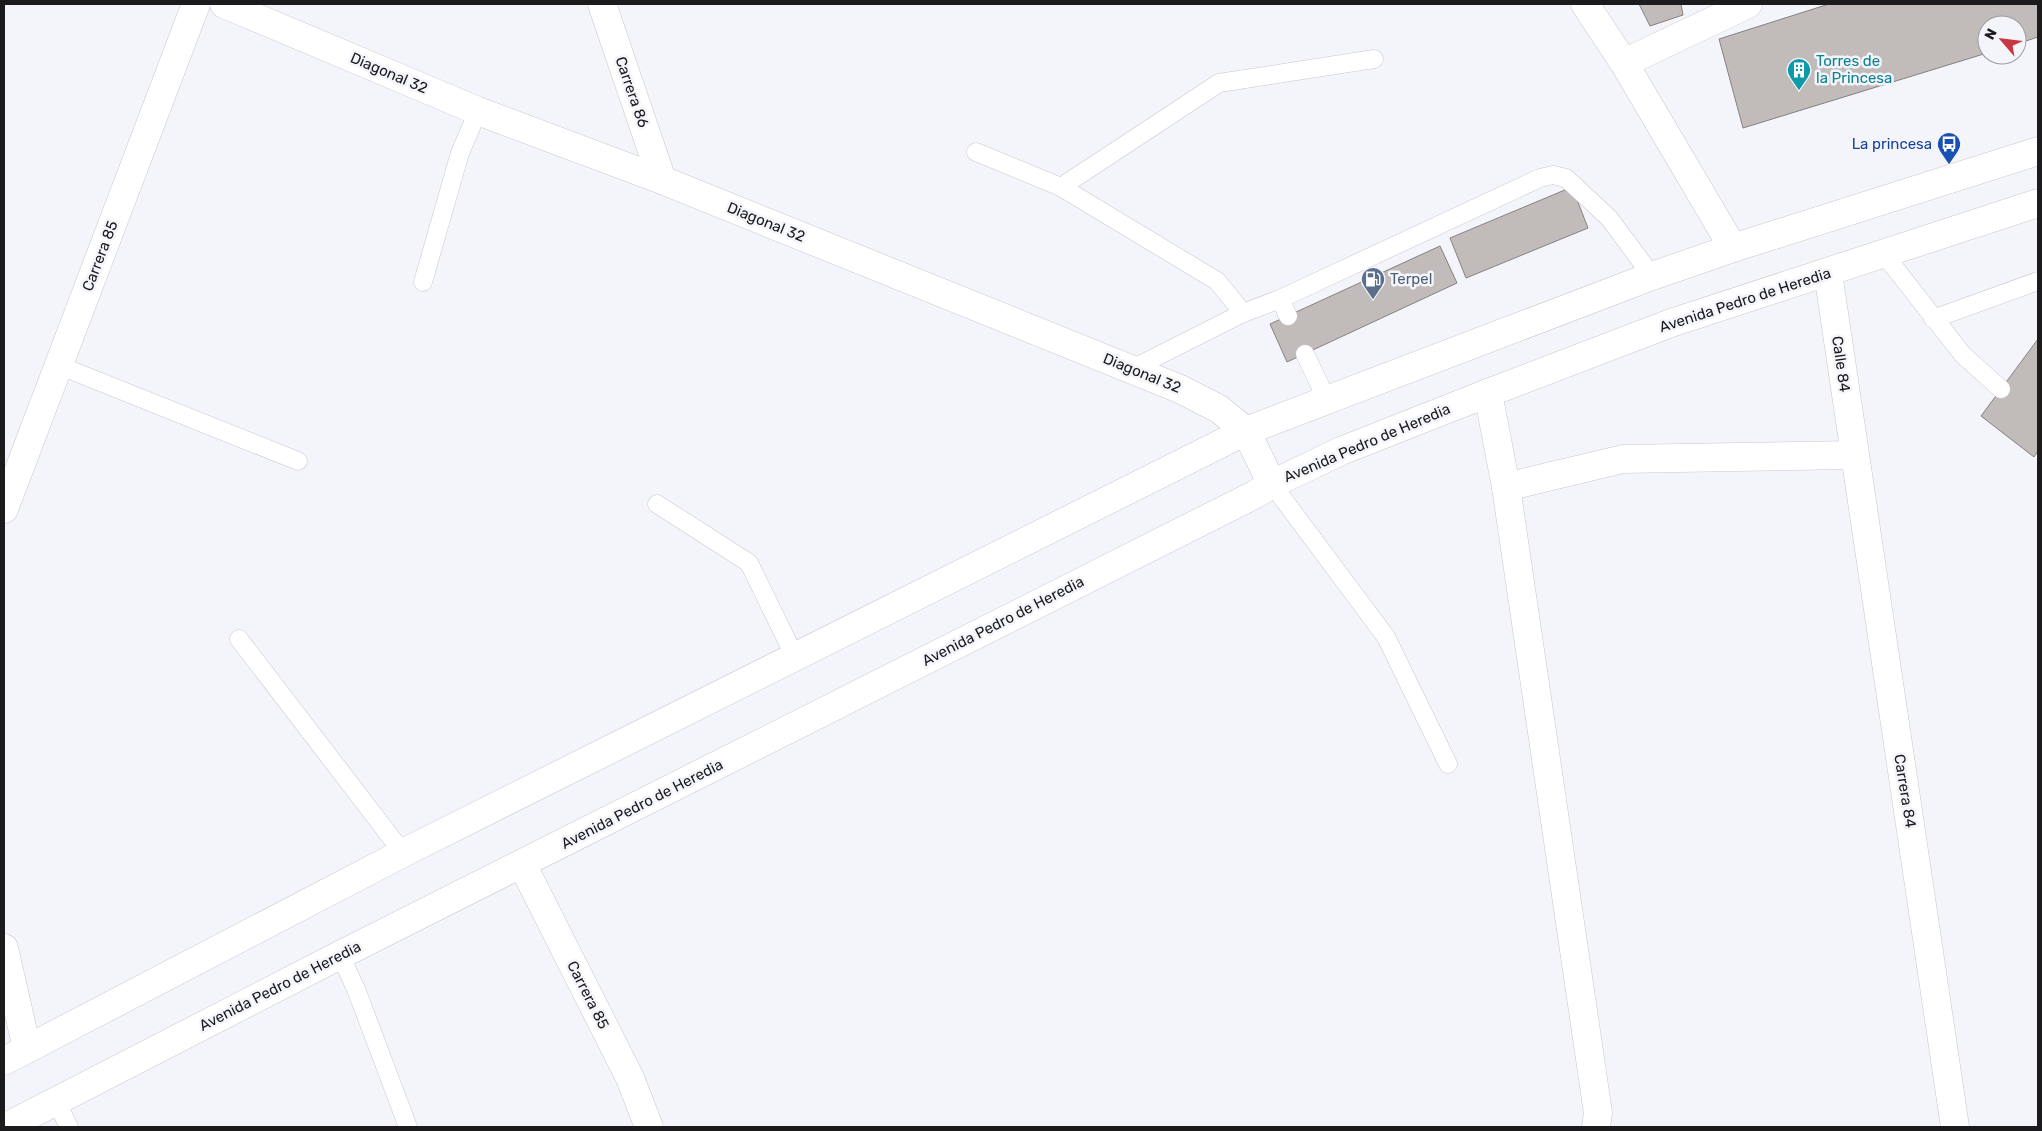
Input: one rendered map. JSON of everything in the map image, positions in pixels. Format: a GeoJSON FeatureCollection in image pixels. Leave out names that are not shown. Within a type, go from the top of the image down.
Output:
{"type":"FeatureCollection","features":[{"type":"Feature","properties":{"kind":"main road","name":"Carrera 85"},"geometry":{"type":"LineString","coordinates":[[4,508],[196,4]]}},
{"type":"Feature","properties":{"kind":"main road","name":"Diagonal 32"},"geometry":{"type":"LineString","coordinates":[[224,4],[478,111],[662,180],[1180,389],[1219,409],[1246,431],[1272,484]]}},
{"type":"Feature","properties":{"kind":"main road","name":"Carrera 86"},"geometry":{"type":"LineString","coordinates":[[602,4],[662,180]]}},
{"type":"Feature","properties":{"kind":"main road"},"geometry":{"type":"LineString","coordinates":[[1585,4],[1624,63],[1733,248]]}},
{"type":"Feature","properties":{"kind":"main road"},"geometry":{"type":"LineString","coordinates":[[1624,63],[1748,4]]}},
{"type":"Feature","properties":{"kind":"main road"},"geometry":{"type":"LineString","coordinates":[[4,948],[15,1055],[403,853],[1246,431],[1652,276],[1733,248],[2038,151]]}},
{"type":"Feature","properties":{"kind":"main road","name":"Avenida Pedro de Heredia"},"geometry":{"type":"LineString","coordinates":[[6,1127],[340,955],[1272,484],[1341,452],[1488,393],[1671,324],[2038,203]]}},
{"type":"Feature","properties":{"kind":"main road","name":"Calle 84"},"geometry":{"type":"LineString","coordinates":[[1828,273],[1854,455]]}},
{"type":"Feature","properties":{"kind":"main road"},"geometry":{"type":"LineString","coordinates":[[1488,393],[1506,487],[1598,1113],[1596,1127]]}},
{"type":"Feature","properties":{"kind":"main road"},"geometry":{"type":"LineString","coordinates":[[1506,487],[1623,458],[1854,455]]}},
{"type":"Feature","properties":{"kind":"main road","name":"Carrera 84"},"geometry":{"type":"LineString","coordinates":[[1854,455],[1955,1127]]}},
{"type":"Feature","properties":{"kind":"main road","name":"Carrera 85"},"geometry":{"type":"LineString","coordinates":[[522,864],[630,1078],[648,1127]]}},
{"type":"Feature","properties":{"kind":"lane"},"geometry":{"type":"LineString","coordinates":[[1061,187],[1219,84],[1374,59]]}},
{"type":"Feature","properties":{"kind":"lane"},"geometry":{"type":"LineString","coordinates":[[423,282],[460,153],[478,111]]}},
{"type":"Feature","properties":{"kind":"lane"},"geometry":{"type":"LineString","coordinates":[[976,152],[1061,187],[1218,281],[1243,313]]}},
{"type":"Feature","properties":{"kind":"lane"},"geometry":{"type":"LineString","coordinates":[[1132,369],[1243,313],[1280,299],[1540,178],[1553,175],[1566,178],[1596,205],[1621,234],[1652,276]]}},
{"type":"Feature","properties":{"kind":"lane"},"geometry":{"type":"LineString","coordinates":[[1883,254],[1964,355],[2001,389]]}},
{"type":"Feature","properties":{"kind":"lane"},"geometry":{"type":"LineString","coordinates":[[1933,318],[2038,281]]}},
{"type":"Feature","properties":{"kind":"lane"},"geometry":{"type":"LineString","coordinates":[[1280,299],[1288,316]]}},
{"type":"Feature","properties":{"kind":"lane"},"geometry":{"type":"LineString","coordinates":[[1305,354],[1327,400]]}},
{"type":"Feature","properties":{"kind":"lane"},"geometry":{"type":"LineString","coordinates":[[58,365],[298,461]]}},
{"type":"Feature","properties":{"kind":"lane"},"geometry":{"type":"LineString","coordinates":[[1272,484],[1386,637],[1448,764]]}},
{"type":"Feature","properties":{"kind":"lane"},"geometry":{"type":"LineString","coordinates":[[657,504],[749,563],[795,658]]}},
{"type":"Feature","properties":{"kind":"lane"},"geometry":{"type":"LineString","coordinates":[[240,639],[403,853]]}},
{"type":"Feature","properties":{"kind":"lane"},"geometry":{"type":"LineString","coordinates":[[340,955],[356,989],[408,1127]]}},
{"type":"Feature","properties":{"kind":"lane"},"geometry":{"type":"LineString","coordinates":[[56,1101],[69,1127]]}},
{"type":"Feature","properties":{"kind":"building"},"geometry":{"type":"Polygon","coordinates":[[[1639,4],[1681,4],[1683,15],[1650,26],[1639,4]]]}},
{"type":"Feature","properties":{"kind":"building","name":"Torres de la Princesa"},"geometry":{"type":"Polygon","coordinates":[[[1829,4],[2038,4],[2038,37],[2027,41],[2027,15],[1977,15],[1977,56],[1743,128],[1719,39],[1829,4]]]}},
{"type":"Feature","properties":{"kind":"building"},"geometry":{"type":"Polygon","coordinates":[[[1572,187],[1588,228],[1466,278],[1450,238],[1572,187]]]}},
{"type":"Feature","properties":{"kind":"building","name":"Terpel"},"geometry":{"type":"Polygon","coordinates":[[[1440,246],[1457,283],[1287,362],[1270,324],[1440,246]]]}},
{"type":"Feature","properties":{"kind":"building"},"geometry":{"type":"Polygon","coordinates":[[[2038,339],[2038,451],[2034,457],[1981,416],[2038,339]]]}},
{"type":"Feature","properties":{"kind":"place","name":"Torres de la Princesa"},"geometry":{"type":"Point","coordinates":[1799,91]}},
{"type":"Feature","properties":{"kind":"place","name":"La princesa"},"geometry":{"type":"Point","coordinates":[1949,165]}},
{"type":"Feature","properties":{"kind":"place","name":"Terpel"},"geometry":{"type":"Point","coordinates":[1373,300]}}]}
